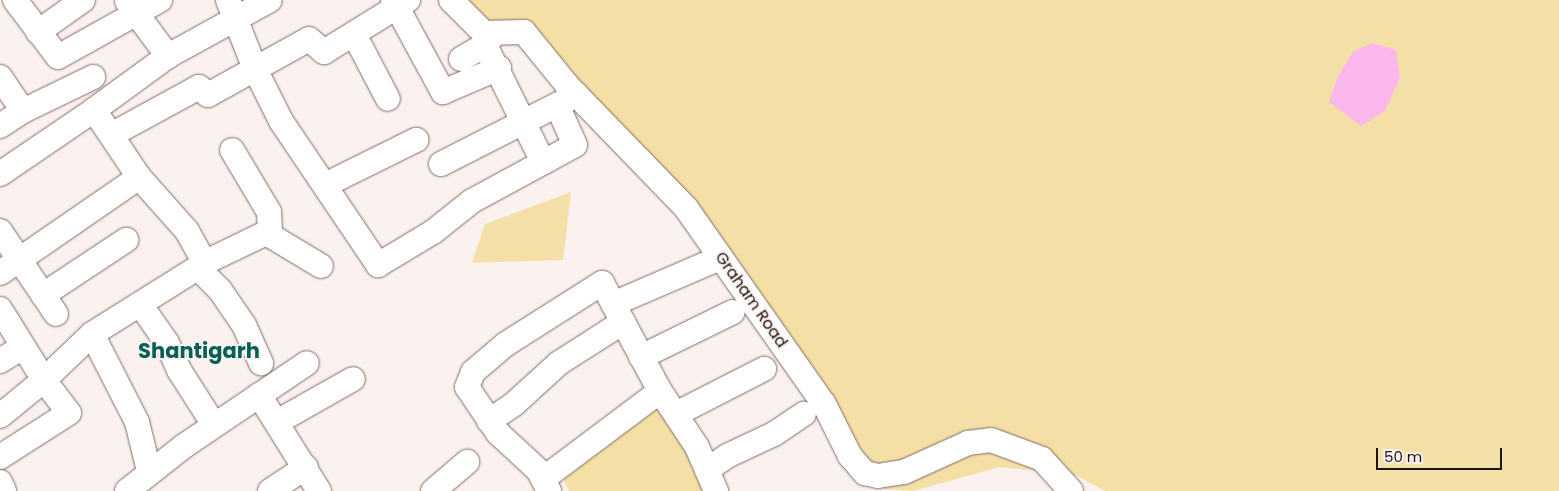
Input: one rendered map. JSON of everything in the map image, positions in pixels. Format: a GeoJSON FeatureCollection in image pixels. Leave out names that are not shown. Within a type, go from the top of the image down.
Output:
{"type":"FeatureCollection","features":[{"type":"Feature","properties":{"kind":"street"},"geometry":{"type":"LineString","coordinates":[[15,0],[52,52],[62,57],[131,7],[160,0]]}},
{"type":"Feature","properties":{"kind":"street"},"geometry":{"type":"LineString","coordinates":[[38,32],[82,0]]}},
{"type":"Feature","properties":{"kind":"street"},"geometry":{"type":"LineString","coordinates":[[0,174],[94,110],[232,9],[270,0]]}},
{"type":"Feature","properties":{"kind":"street","name":"Graham Road"},"geometry":{"type":"LineString","coordinates":[[451,0],[490,38],[524,32],[567,100],[686,208],[824,404],[850,456],[865,473],[878,476],[904,472],[968,443],[991,440],[1014,446],[1042,459],[1071,491]]}},
{"type":"Feature","properties":{"kind":"street"},"geometry":{"type":"LineString","coordinates":[[112,135],[200,86],[208,95],[309,39],[324,52],[354,34],[399,2],[444,92],[499,68]]}},
{"type":"Feature","properties":{"kind":"street"},"geometry":{"type":"LineString","coordinates":[[131,7],[168,56]]}},
{"type":"Feature","properties":{"kind":"street"},"geometry":{"type":"LineString","coordinates":[[232,9],[255,69],[281,121],[378,265],[433,232],[472,201],[575,145],[567,100],[442,164]]}},
{"type":"Feature","properties":{"kind":"street"},"geometry":{"type":"LineString","coordinates":[[354,34],[388,99]]}},
{"type":"Feature","properties":{"kind":"street"},"geometry":{"type":"LineString","coordinates":[[462,59],[490,38],[499,68],[544,162]]}},
{"type":"Feature","properties":{"kind":"street"},"geometry":{"type":"LineString","coordinates":[[0,77],[23,110]]}},
{"type":"Feature","properties":{"kind":"street"},"geometry":{"type":"LineString","coordinates":[[0,126],[23,110],[92,77]]}},
{"type":"Feature","properties":{"kind":"street"},"geometry":{"type":"LineString","coordinates":[[94,110],[139,177],[187,231],[202,266],[244,326],[261,363]]}},
{"type":"Feature","properties":{"kind":"street"},"geometry":{"type":"LineString","coordinates":[[325,185],[416,140]]}},
{"type":"Feature","properties":{"kind":"street"},"geometry":{"type":"LineString","coordinates":[[232,150],[269,212],[268,232]]}},
{"type":"Feature","properties":{"kind":"street"},"geometry":{"type":"LineString","coordinates":[[0,273],[139,177]]}},
{"type":"Feature","properties":{"kind":"street"},"geometry":{"type":"LineString","coordinates":[[0,231],[49,304],[126,240]]}},
{"type":"Feature","properties":{"kind":"street"},"geometry":{"type":"LineString","coordinates":[[0,416],[44,380],[92,334],[202,266],[268,232]]}},
{"type":"Feature","properties":{"kind":"street"},"geometry":{"type":"LineString","coordinates":[[268,232],[321,266]]}},
{"type":"Feature","properties":{"kind":"street"},"geometry":{"type":"LineString","coordinates":[[489,421],[514,404],[618,313],[720,258]]}},
{"type":"Feature","properties":{"kind":"street"},"geometry":{"type":"LineString","coordinates":[[660,391],[546,485],[489,421],[467,387],[473,372],[506,344],[602,283],[660,391],[698,447],[713,486]]}},
{"type":"Feature","properties":{"kind":"street"},"geometry":{"type":"LineString","coordinates":[[140,304],[167,343],[179,370],[214,425]]}},
{"type":"Feature","properties":{"kind":"street"},"geometry":{"type":"LineString","coordinates":[[0,309],[44,380],[69,412],[0,457]]}},
{"type":"Feature","properties":{"kind":"street"},"geometry":{"type":"LineString","coordinates":[[642,357],[732,312]]}},
{"type":"Feature","properties":{"kind":"street"},"geometry":{"type":"LineString","coordinates":[[92,334],[137,422],[149,471]]}},
{"type":"Feature","properties":{"kind":"street"},"geometry":{"type":"LineString","coordinates":[[0,360],[22,347]]}},
{"type":"Feature","properties":{"kind":"street"},"geometry":{"type":"LineString","coordinates":[[127,491],[149,471],[307,363]]}},
{"type":"Feature","properties":{"kind":"street"},"geometry":{"type":"LineString","coordinates":[[676,414],[764,369]]}},
{"type":"Feature","properties":{"kind":"street"},"geometry":{"type":"LineString","coordinates":[[277,422],[353,379]]}},
{"type":"Feature","properties":{"kind":"street"},"geometry":{"type":"LineString","coordinates":[[259,396],[306,467],[319,491]]}},
{"type":"Feature","properties":{"kind":"street"},"geometry":{"type":"LineString","coordinates":[[713,486],[727,456],[774,434],[804,414]]}},
{"type":"Feature","properties":{"kind":"street"},"geometry":{"type":"LineString","coordinates":[[433,491],[467,462]]}},
{"type":"Feature","properties":{"kind":"street"},"geometry":{"type":"LineString","coordinates":[[270,491],[306,467]]}},
{"type":"Feature","properties":{"kind":"street"},"geometry":{"type":"LineString","coordinates":[[0,482],[4,491]]}},
{"type":"Feature","properties":{"kind":"shaded area"},"geometry":{"type":"Polygon","coordinates":[[[458,0],[1559,0],[1559,491],[1105,491],[1076,475],[1000,467],[913,491],[884,489],[871,473],[862,451],[739,279],[528,28],[487,30],[458,0]]]}},
{"type":"Feature","properties":{"kind":"shaded area"},"geometry":{"type":"Polygon","coordinates":[[[1372,43],[1396,50],[1400,78],[1385,111],[1361,126],[1329,102],[1338,76],[1353,52],[1372,43]]]}},
{"type":"Feature","properties":{"kind":"shaded area"},"geometry":{"type":"Polygon","coordinates":[[[571,192],[563,260],[472,263],[485,224],[571,192]]]}},
{"type":"Feature","properties":{"kind":"shaded area"},"geometry":{"type":"Polygon","coordinates":[[[660,391],[705,491],[569,491],[559,470],[660,391]]]}},
{"type":"Feature","properties":{"kind":"district","name":"Shantigarh"},"geometry":{"type":"Point","coordinates":[199,351]}}]}
